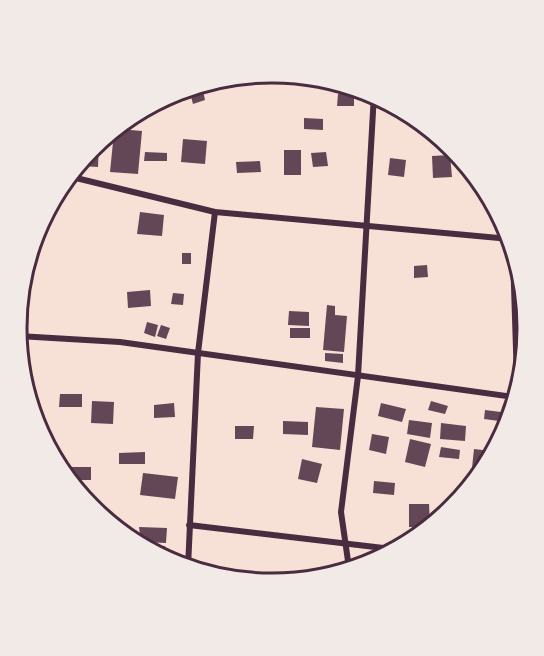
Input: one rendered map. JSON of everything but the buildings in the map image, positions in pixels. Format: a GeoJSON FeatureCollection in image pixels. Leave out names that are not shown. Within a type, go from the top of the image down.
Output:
{"type":"FeatureCollection","features":[{"type":"Feature","properties":{"kind":"street"},"geometry":{"type":"LineString","coordinates":[[348,561],[341,512],[357,376],[373,105]]}},
{"type":"Feature","properties":{"kind":"street"},"geometry":{"type":"LineString","coordinates":[[78,179],[215,212],[500,238]]}},
{"type":"Feature","properties":{"kind":"street"},"geometry":{"type":"LineString","coordinates":[[188,558],[198,353],[215,212]]}},
{"type":"Feature","properties":{"kind":"street"},"geometry":{"type":"LineString","coordinates":[[514,292],[516,346]]}},
{"type":"Feature","properties":{"kind":"street"},"geometry":{"type":"LineString","coordinates":[[28,337],[120,342],[507,396]]}},
{"type":"Feature","properties":{"kind":"street"},"geometry":{"type":"LineString","coordinates":[[189,525],[380,548]]}}]}
